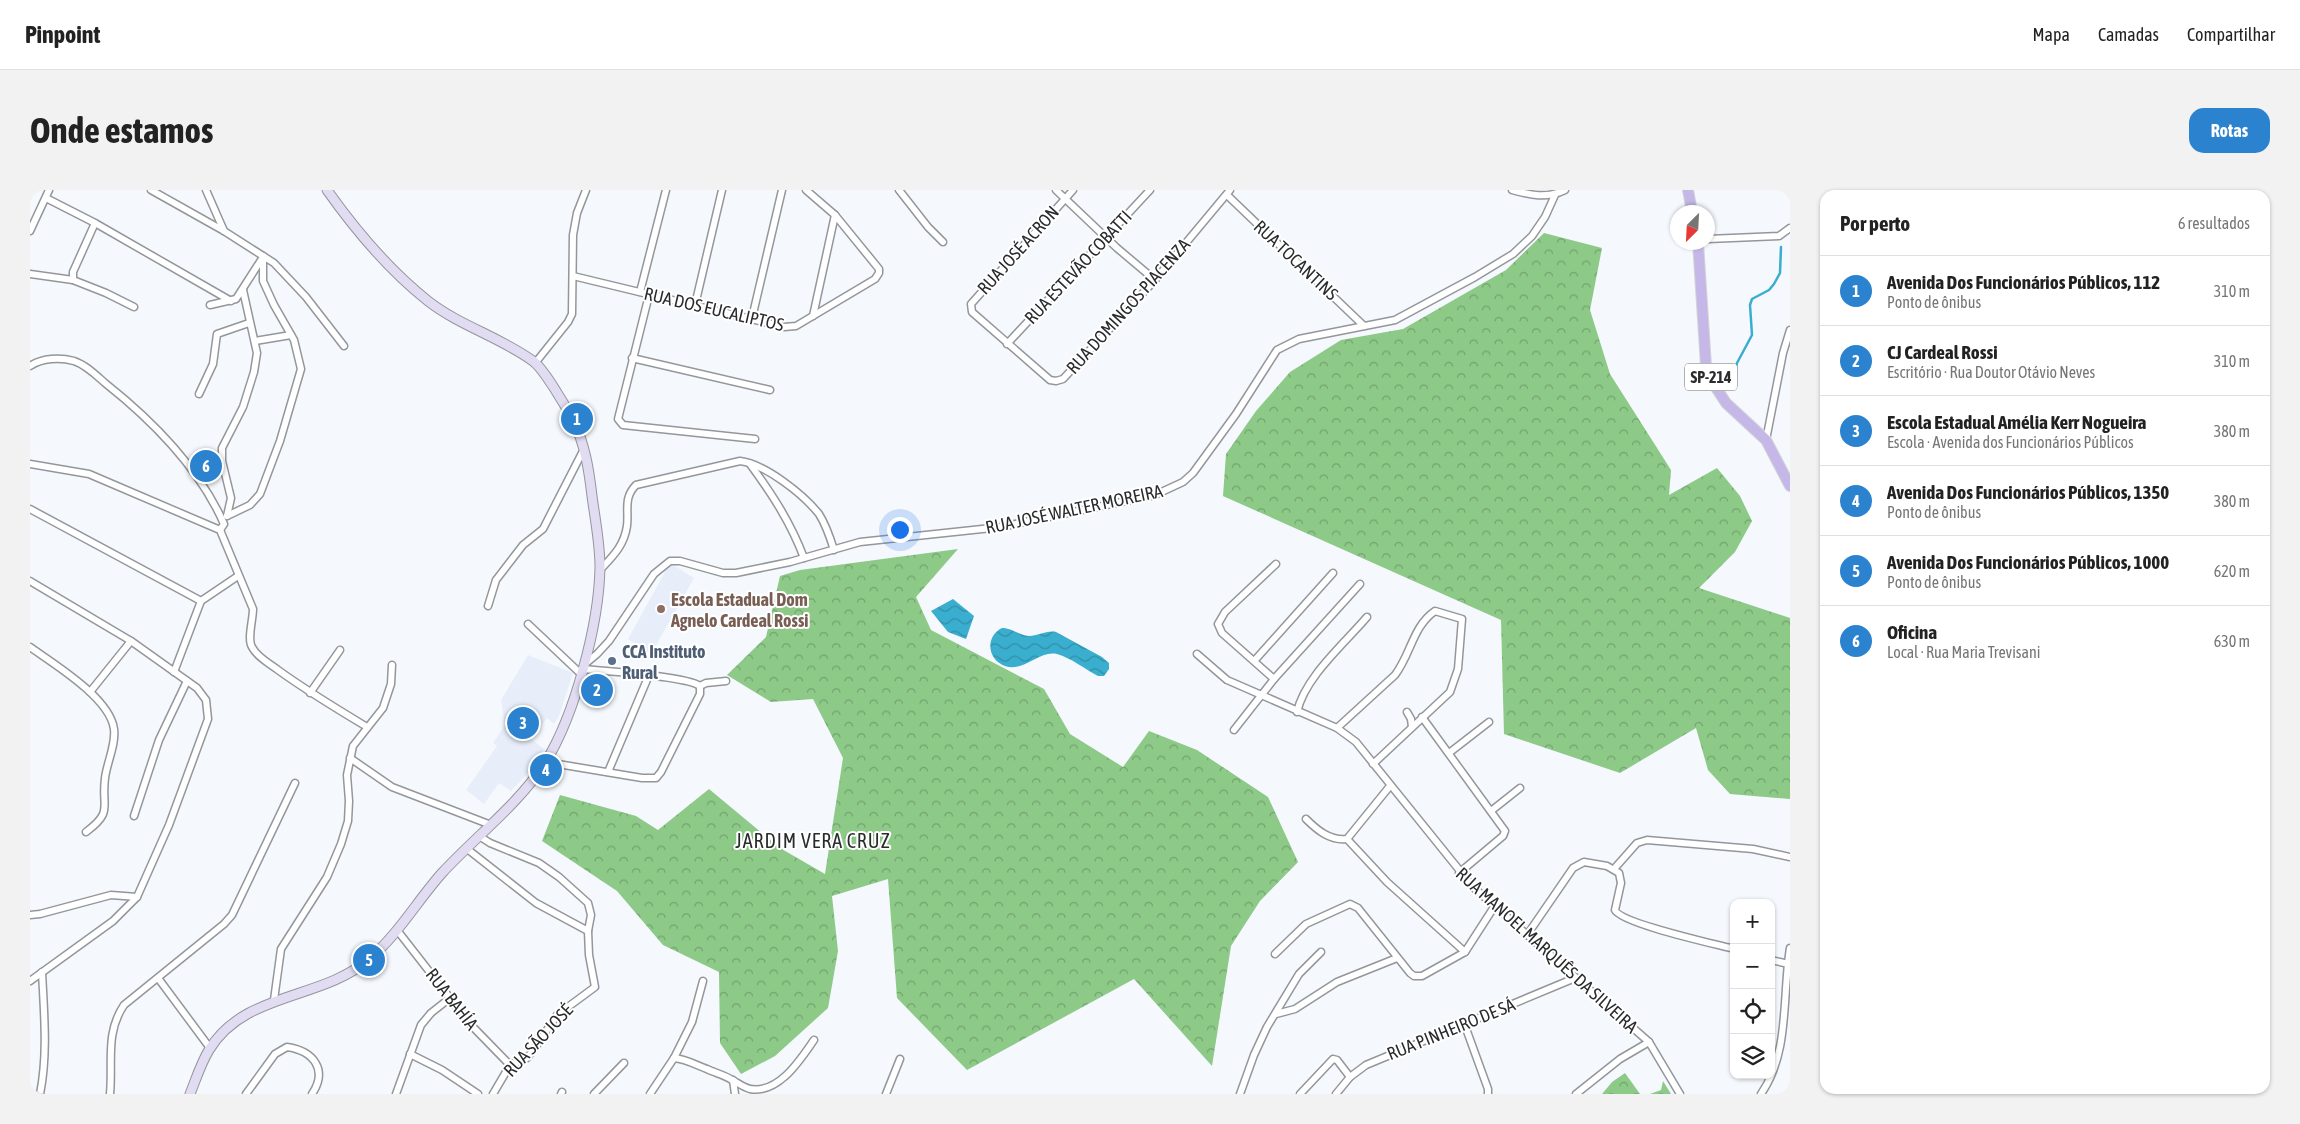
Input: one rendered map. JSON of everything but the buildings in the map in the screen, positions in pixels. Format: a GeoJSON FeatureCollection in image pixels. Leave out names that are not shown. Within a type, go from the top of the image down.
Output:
{"type":"FeatureCollection","features":[{"type":"Feature","properties":{"kind":"main road"},"geometry":{"type":"LineString","coordinates":[[1688,190],[1691,205]]}},
{"type":"Feature","properties":{"kind":"main road","name":"SP-214"},"geometry":{"type":"LineString","coordinates":[[1699,250],[1706,366],[1715,386],[1726,403],[1766,440],[1790,486]]}},
{"type":"Feature","properties":{"kind":"street"},"geometry":{"type":"LineString","coordinates":[[30,231],[49,190]]}},
{"type":"Feature","properties":{"kind":"street"},"geometry":{"type":"LineString","coordinates":[[151,190],[224,231],[263,256],[285,273],[344,346]]}},
{"type":"Feature","properties":{"kind":"street"},"geometry":{"type":"LineString","coordinates":[[206,190],[224,231]]}},
{"type":"Feature","properties":{"kind":"street"},"geometry":{"type":"LineString","coordinates":[[190,1094],[210,1048],[234,1022],[247,1013],[274,1000],[298,995],[324,986],[349,973],[368,960],[397,930],[427,890],[531,782],[546,762],[571,704],[583,669],[596,611],[600,570],[598,536],[584,448],[573,420],[536,362],[428,301],[352,226],[327,190]]}},
{"type":"Feature","properties":{"kind":"street"},"geometry":{"type":"LineString","coordinates":[[536,362],[568,322],[572,314],[573,235],[577,213],[586,190]]}},
{"type":"Feature","properties":{"kind":"street"},"geometry":{"type":"LineString","coordinates":[[640,292],[666,190]]}},
{"type":"Feature","properties":{"kind":"street"},"geometry":{"type":"LineString","coordinates":[[695,305],[722,190]]}},
{"type":"Feature","properties":{"kind":"street"},"geometry":{"type":"LineString","coordinates":[[752,318],[782,190]]}},
{"type":"Feature","properties":{"kind":"street","name":"RUA DOS EUCALIPTOS"},"geometry":{"type":"LineString","coordinates":[[573,276],[790,328],[875,279],[880,273],[879,269],[835,215],[806,190]]}},
{"type":"Feature","properties":{"kind":"street"},"geometry":{"type":"LineString","coordinates":[[899,190],[928,227],[943,242]]}},
{"type":"Feature","properties":{"kind":"street"},"geometry":{"type":"LineString","coordinates":[[1056,190],[1106,238],[1155,280]]}},
{"type":"Feature","properties":{"kind":"street","name":"RUA JOSÉ ACRON"},"geometry":{"type":"LineString","coordinates":[[972,312],[970,304],[973,300],[1073,190]]}},
{"type":"Feature","properties":{"kind":"street","name":"RUA ESTEVÃO COBATTI"},"geometry":{"type":"LineString","coordinates":[[1007,344],[1150,190]]}},
{"type":"Feature","properties":{"kind":"street"},"geometry":{"type":"LineString","coordinates":[[1512,190],[1544,196],[1565,190]]}},
{"type":"Feature","properties":{"kind":"street","name":"RUA DOMINGOS PIACENZA"},"geometry":{"type":"LineString","coordinates":[[972,312],[1050,380],[1063,379],[1155,280],[1228,192]]}},
{"type":"Feature","properties":{"kind":"street","name":"RUA TOCANTINS"},"geometry":{"type":"LineString","coordinates":[[1228,192],[1305,272],[1364,326]]}},
{"type":"Feature","properties":{"kind":"street","name":"RUA JOSÉ WALTER MOREIRA"},"geometry":{"type":"LineString","coordinates":[[583,669],[609,641],[654,574],[670,562],[680,562],[723,573],[736,573],[804,558],[860,542],[1001,527],[1155,495],[1169,490],[1183,482],[1193,473],[1236,414],[1277,350],[1299,340],[1395,320],[1475,277],[1514,254],[1532,236],[1545,217],[1556,194]]}},
{"type":"Feature","properties":{"kind":"street"},"geometry":{"type":"LineString","coordinates":[[46,198],[95,223],[231,301]]}},
{"type":"Feature","properties":{"kind":"street"},"geometry":{"type":"LineString","coordinates":[[813,316],[835,215]]}},
{"type":"Feature","properties":{"kind":"street"},"geometry":{"type":"LineString","coordinates":[[73,280],[74,272],[95,223]]}},
{"type":"Feature","properties":{"kind":"street"},"geometry":{"type":"LineString","coordinates":[[1715,239],[1779,236],[1790,228]]}},
{"type":"Feature","properties":{"kind":"street"},"geometry":{"type":"LineString","coordinates":[[210,305],[236,299],[263,256]]}},
{"type":"Feature","properties":{"kind":"street"},"geometry":{"type":"LineString","coordinates":[[227,516],[250,505],[260,494],[268,477],[301,369],[294,340],[263,281],[263,256]]}},
{"type":"Feature","properties":{"kind":"street"},"geometry":{"type":"LineString","coordinates":[[30,274],[73,280],[134,307]]}},
{"type":"Feature","properties":{"kind":"street"},"geometry":{"type":"LineString","coordinates":[[222,527],[227,516],[231,498],[222,461],[222,448],[243,407],[254,372],[257,353],[243,290]]}},
{"type":"Feature","properties":{"kind":"street"},"geometry":{"type":"LineString","coordinates":[[649,295],[618,419],[623,425],[756,439]]}},
{"type":"Feature","properties":{"kind":"street"},"geometry":{"type":"LineString","coordinates":[[199,394],[213,364],[217,334],[249,323]]}},
{"type":"Feature","properties":{"kind":"street"},"geometry":{"type":"LineString","coordinates":[[1766,440],[1787,353],[1790,330]]}},
{"type":"Feature","properties":{"kind":"street"},"geometry":{"type":"LineString","coordinates":[[254,341],[291,335]]}},
{"type":"Feature","properties":{"kind":"street"},"geometry":{"type":"LineString","coordinates":[[30,366],[45,359],[58,358],[74,361],[85,367],[120,394],[178,451],[208,492],[238,576],[253,609],[250,641],[252,648],[310,693],[367,728]]}},
{"type":"Feature","properties":{"kind":"street"},"geometry":{"type":"LineString","coordinates":[[632,358],[770,390]]}},
{"type":"Feature","properties":{"kind":"street"},"geometry":{"type":"LineString","coordinates":[[488,606],[496,580],[523,545],[543,529],[584,448]]}},
{"type":"Feature","properties":{"kind":"street"},"geometry":{"type":"LineString","coordinates":[[600,570],[620,548],[628,524],[627,499],[636,485],[729,463],[749,462],[780,479],[818,514],[827,528],[834,550]]}},
{"type":"Feature","properties":{"kind":"street"},"geometry":{"type":"LineString","coordinates":[[749,462],[779,505],[796,535],[804,558]]}},
{"type":"Feature","properties":{"kind":"street"},"geometry":{"type":"LineString","coordinates":[[30,464],[89,474],[222,527]]}},
{"type":"Feature","properties":{"kind":"street"},"geometry":{"type":"LineString","coordinates":[[30,509],[201,601]]}},
{"type":"Feature","properties":{"kind":"street"},"geometry":{"type":"LineString","coordinates":[[1274,679],[1255,660],[1222,633],[1218,624],[1225,612],[1276,564]]}},
{"type":"Feature","properties":{"kind":"street"},"geometry":{"type":"LineString","coordinates":[[1255,660],[1333,573]]}},
{"type":"Feature","properties":{"kind":"street"},"geometry":{"type":"LineString","coordinates":[[174,672],[201,601],[238,576]]}},
{"type":"Feature","properties":{"kind":"street"},"geometry":{"type":"LineString","coordinates":[[30,581],[131,641],[187,681],[206,700],[208,719],[169,825],[137,897],[113,921],[30,982]]}},
{"type":"Feature","properties":{"kind":"street"},"geometry":{"type":"LineString","coordinates":[[1234,730],[1274,679],[1360,584]]}},
{"type":"Feature","properties":{"kind":"street"},"geometry":{"type":"LineString","coordinates":[[1337,728],[1395,674],[1408,654],[1420,624],[1435,611],[1462,620],[1458,669],[1450,692],[1373,764]]}},
{"type":"Feature","properties":{"kind":"street"},"geometry":{"type":"LineString","coordinates":[[1296,712],[1301,696],[1310,683],[1367,618]]}},
{"type":"Feature","properties":{"kind":"street"},"geometry":{"type":"LineString","coordinates":[[528,624],[583,669],[649,675],[693,682],[700,686]]}},
{"type":"Feature","properties":{"kind":"street"},"geometry":{"type":"LineString","coordinates":[[90,692],[131,641]]}},
{"type":"Feature","properties":{"kind":"street"},"geometry":{"type":"LineString","coordinates":[[30,647],[90,692],[103,705],[112,719],[114,730],[105,778],[104,815],[100,821],[86,832]]}},
{"type":"Feature","properties":{"kind":"street"},"geometry":{"type":"LineString","coordinates":[[310,693],[340,650]]}},
{"type":"Feature","properties":{"kind":"street","name":"RUA MANOEL MARQUÊS DA SILVEIRA"},"geometry":{"type":"LineString","coordinates":[[1197,654],[1227,680],[1262,694],[1296,712],[1337,728],[1356,742],[1460,872],[1494,907],[1649,1042],[1680,1094]]}},
{"type":"Feature","properties":{"kind":"street"},"geometry":{"type":"LineString","coordinates":[[274,1000],[281,949],[327,877],[348,821],[347,775],[353,746],[383,708],[388,696],[392,665]]}},
{"type":"Feature","properties":{"kind":"street"},"geometry":{"type":"LineString","coordinates":[[608,772],[649,675]]}},
{"type":"Feature","properties":{"kind":"street"},"geometry":{"type":"LineString","coordinates":[[134,816],[162,733],[187,681]]}},
{"type":"Feature","properties":{"kind":"street"},"geometry":{"type":"LineString","coordinates":[[700,686],[706,683],[726,681]]}},
{"type":"Feature","properties":{"kind":"street"},"geometry":{"type":"LineString","coordinates":[[546,762],[642,778],[656,778],[661,772],[700,694],[700,686]]}},
{"type":"Feature","properties":{"kind":"street"},"geometry":{"type":"LineString","coordinates":[[1407,712],[1411,719],[1412,727]]}},
{"type":"Feature","properties":{"kind":"street"},"geometry":{"type":"LineString","coordinates":[[1422,717],[1503,827],[1504,834],[1460,872]]}},
{"type":"Feature","properties":{"kind":"street"},"geometry":{"type":"LineString","coordinates":[[1449,753],[1489,722]]}},
{"type":"Feature","properties":{"kind":"street"},"geometry":{"type":"LineString","coordinates":[[350,758],[392,788],[491,825]]}},
{"type":"Feature","properties":{"kind":"street"},"geometry":{"type":"LineString","coordinates":[[110,1094],[114,1023],[124,1005],[224,924],[232,915],[295,783]]}},
{"type":"Feature","properties":{"kind":"street"},"geometry":{"type":"LineString","coordinates":[[1306,819],[1325,835],[1340,840],[1347,839],[1390,786]]}},
{"type":"Feature","properties":{"kind":"street"},"geometry":{"type":"LineString","coordinates":[[1491,812],[1520,788]]}},
{"type":"Feature","properties":{"kind":"street"},"geometry":{"type":"LineString","coordinates":[[466,848],[536,903],[588,930],[591,908],[588,903],[559,877],[539,863],[490,843],[479,836]]}},
{"type":"Feature","properties":{"kind":"street"},"geometry":{"type":"LineString","coordinates":[[1347,839],[1387,882],[1464,952]]}},
{"type":"Feature","properties":{"kind":"street"},"geometry":{"type":"LineString","coordinates":[[1614,869],[1637,843],[1648,840],[1753,849],[1790,857]]}},
{"type":"Feature","properties":{"kind":"street"},"geometry":{"type":"LineString","coordinates":[[1527,935],[1578,864],[1584,862],[1614,869],[1621,877],[1615,910],[1619,916],[1730,948]]}},
{"type":"Feature","properties":{"kind":"street"},"geometry":{"type":"LineString","coordinates":[[30,915],[111,895],[137,897]]}},
{"type":"Feature","properties":{"kind":"street"},"geometry":{"type":"LineString","coordinates":[[1275,954],[1306,924],[1350,904],[1358,908],[1397,958],[1410,972],[1418,977],[1464,952],[1494,907]]}},
{"type":"Feature","properties":{"kind":"street","name":"RUA BAHÍA"},"geometry":{"type":"LineString","coordinates":[[397,930],[471,1025],[510,1066]]}},
{"type":"Feature","properties":{"kind":"street","name":"RUA SÃO JOSÉ"},"geometry":{"type":"LineString","coordinates":[[493,1094],[510,1066],[531,1053],[564,1008],[590,993],[595,987],[596,981],[589,954],[588,930]]}},
{"type":"Feature","properties":{"kind":"street"},"geometry":{"type":"LineString","coordinates":[[1761,1094],[1775,1074],[1785,1038],[1790,948]]}},
{"type":"Feature","properties":{"kind":"street"},"geometry":{"type":"LineString","coordinates":[[1240,1094],[1262,1037],[1299,974],[1321,952]]}},
{"type":"Feature","properties":{"kind":"street"},"geometry":{"type":"LineString","coordinates":[[1276,1014],[1295,1009],[1337,982],[1397,958]]}},
{"type":"Feature","properties":{"kind":"street"},"geometry":{"type":"LineString","coordinates":[[1775,961],[1789,964]]}},
{"type":"Feature","properties":{"kind":"street"},"geometry":{"type":"LineString","coordinates":[[40,1094],[45,1050],[42,972]]}},
{"type":"Feature","properties":{"kind":"street"},"geometry":{"type":"LineString","coordinates":[[158,978],[210,1048]]}},
{"type":"Feature","properties":{"kind":"street","name":"RUA PINHEIRO DE SÁ"},"geometry":{"type":"LineString","coordinates":[[1336,1094],[1350,1077],[1366,1065],[1576,978]]}},
{"type":"Feature","properties":{"kind":"street"},"geometry":{"type":"LineString","coordinates":[[650,1094],[674,1058],[692,1022],[704,981]]}},
{"type":"Feature","properties":{"kind":"street"},"geometry":{"type":"LineString","coordinates":[[396,1094],[424,1019],[450,998]]}},
{"type":"Feature","properties":{"kind":"street"},"geometry":{"type":"LineString","coordinates":[[1464,1023],[1488,1089],[1488,1094]]}},
{"type":"Feature","properties":{"kind":"street"},"geometry":{"type":"LineString","coordinates":[[674,1058],[687,1061],[733,1080],[749,1089],[758,1089],[775,1084],[799,1062],[814,1040]]}},
{"type":"Feature","properties":{"kind":"street"},"geometry":{"type":"LineString","coordinates":[[1576,1094],[1620,1058],[1649,1042]]}},
{"type":"Feature","properties":{"kind":"street"},"geometry":{"type":"LineString","coordinates":[[246,1094],[275,1054],[287,1047],[295,1048],[308,1056],[320,1070],[320,1078],[312,1094]]}},
{"type":"Feature","properties":{"kind":"street"},"geometry":{"type":"LineString","coordinates":[[410,1054],[442,1070],[478,1094]]}},
{"type":"Feature","properties":{"kind":"street"},"geometry":{"type":"LineString","coordinates":[[886,1094],[900,1059]]}},
{"type":"Feature","properties":{"kind":"street"},"geometry":{"type":"LineString","coordinates":[[1300,1094],[1334,1059],[1337,1060],[1350,1077]]}},
{"type":"Feature","properties":{"kind":"street"},"geometry":{"type":"LineString","coordinates":[[594,1094],[624,1063]]}},
{"type":"Feature","properties":{"kind":"street"},"geometry":{"type":"LineString","coordinates":[[733,1080],[735,1094]]}},
{"type":"Feature","properties":{"kind":"shaded area","name":"Escola Estadual Dom Agnelo Cardeal Rossi"},"geometry":{"type":"Polygon","coordinates":[[[670,563],[694,578],[651,654],[628,639],[670,563]]]}},
{"type":"Feature","properties":{"kind":"shaded area"},"geometry":{"type":"Polygon","coordinates":[[[528,655],[573,673],[559,716],[554,724],[547,718],[531,739],[544,749],[529,772],[511,791],[499,783],[484,804],[466,790],[497,746],[493,743],[505,725],[501,700],[528,655]]]}},
{"type":"Feature","properties":{"kind":"green space"},"geometry":{"type":"Polygon","coordinates":[[[1544,233],[1602,248],[1590,310],[1610,374],[1671,470],[1669,495],[1717,468],[1740,496],[1752,521],[1735,552],[1699,588],[1790,618],[1790,799],[1730,794],[1708,770],[1696,728],[1620,773],[1504,734],[1501,620],[1223,496],[1226,454],[1256,411],[1290,372],[1341,340],[1403,329],[1506,270],[1544,233]]]}},
{"type":"Feature","properties":{"kind":"green space"},"geometry":{"type":"Polygon","coordinates":[[[958,549],[916,597],[931,630],[1044,689],[1070,734],[1123,767],[1149,731],[1197,750],[1268,797],[1298,862],[1260,901],[1231,946],[1212,1066],[1134,979],[967,1070],[897,998],[888,879],[832,896],[838,951],[828,1008],[775,1056],[741,1074],[720,1043],[719,972],[663,945],[617,891],[542,841],[560,795],[636,816],[658,830],[709,789],[780,848],[825,874],[843,758],[813,699],[771,702],[727,675],[766,637],[780,576],[800,570],[958,549]]]}},
{"type":"Feature","properties":{"kind":"green space"},"geometry":{"type":"Polygon","coordinates":[[[1625,1073],[1640,1094],[1602,1094],[1612,1082],[1625,1073]]]}},
{"type":"Feature","properties":{"kind":"green space"},"geometry":{"type":"Polygon","coordinates":[[[1663,1081],[1671,1094],[1650,1094],[1661,1090],[1663,1081]]]}},
{"type":"Feature","properties":{"kind":"water"},"geometry":{"type":"Polygon","coordinates":[[[953,599],[974,616],[966,639],[948,632],[931,611],[953,599]]]}},
{"type":"Feature","properties":{"kind":"water"},"geometry":{"type":"Polygon","coordinates":[[[1002,628],[1029,636],[1056,632],[1102,657],[1109,663],[1109,669],[1104,676],[1098,676],[1057,654],[1044,655],[1018,667],[1005,666],[995,659],[990,648],[993,636],[1002,628]]]}},
{"type":"Feature","properties":{"kind":"waterway"},"geometry":{"type":"LineString","coordinates":[[1734,388],[1737,363],[1752,335],[1750,305],[1752,299],[1769,290],[1780,273],[1781,247]]}},
{"type":"Feature","properties":{"kind":"place","name":"Avenida Dos Funcionários Públicos, 112"},"geometry":{"type":"Point","coordinates":[577,419]}},
{"type":"Feature","properties":{"kind":"place","name":"Oficina"},"geometry":{"type":"Point","coordinates":[206,466]}},
{"type":"Feature","properties":{"kind":"place","name":"Escola Estadual Dom Agnelo Cardeal Rossi"},"geometry":{"type":"Point","coordinates":[661,609]}},
{"type":"Feature","properties":{"kind":"place","name":"CCA Instituto Rural"},"geometry":{"type":"Point","coordinates":[612,661]}},
{"type":"Feature","properties":{"kind":"place","name":"CJ Cardeal Rossi"},"geometry":{"type":"Point","coordinates":[597,690]}},
{"type":"Feature","properties":{"kind":"place","name":"Escola Estadual Amélia Kerr Nogueira"},"geometry":{"type":"Point","coordinates":[523,723]}},
{"type":"Feature","properties":{"kind":"place","name":"Avenida Dos Funcionários Públicos, 1350"},"geometry":{"type":"Point","coordinates":[546,770]}},
{"type":"Feature","properties":{"kind":"place","name":"Avenida Dos Funcionários Públicos, 1000"},"geometry":{"type":"Point","coordinates":[369,960]}},
{"type":"Feature","properties":{"kind":"district","name":"JARDIM VERA CRUZ"},"geometry":{"type":"Point","coordinates":[813,840]}}]}
